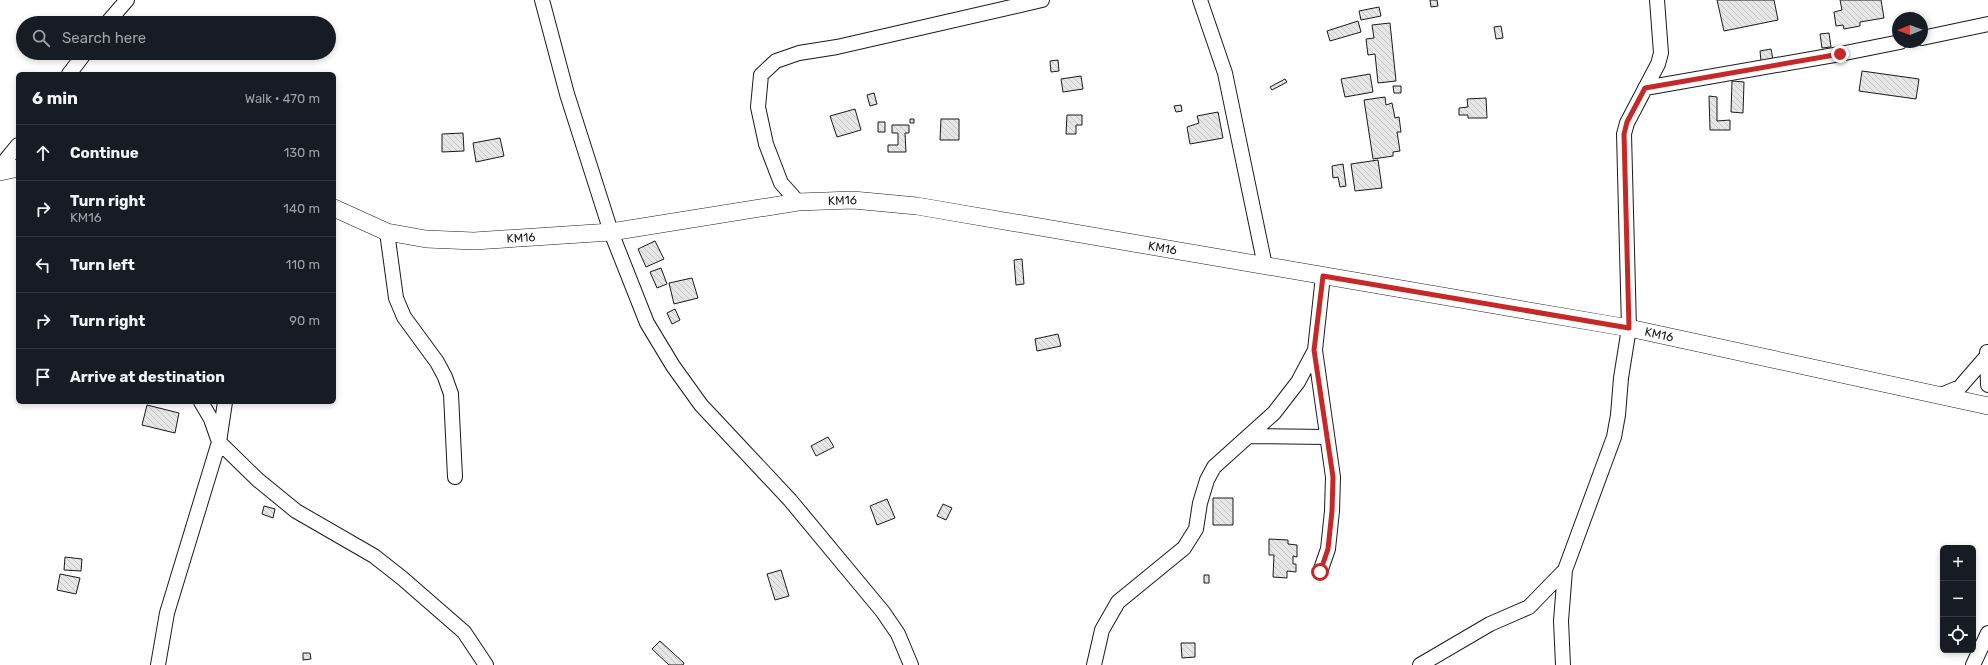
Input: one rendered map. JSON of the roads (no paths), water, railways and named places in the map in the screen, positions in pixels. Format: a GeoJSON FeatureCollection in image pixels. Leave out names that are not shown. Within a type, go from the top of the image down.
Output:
{"type":"FeatureCollection","features":[{"type":"Feature","properties":{"kind":"street"},"geometry":{"type":"LineString","coordinates":[[113,16],[127,0]]}},
{"type":"Feature","properties":{"kind":"street"},"geometry":{"type":"LineString","coordinates":[[542,0],[567,94],[611,232],[646,323],[672,366],[702,404],[790,500],[883,612],[898,634],[911,665]]}},
{"type":"Feature","properties":{"kind":"street"},"geometry":{"type":"LineString","coordinates":[[798,202],[781,183],[766,144],[758,107],[761,75],[776,61],[799,53],[837,47],[1042,0]]}},
{"type":"Feature","properties":{"kind":"street"},"geometry":{"type":"LineString","coordinates":[[1200,0],[1225,73],[1265,266]]}},
{"type":"Feature","properties":{"kind":"street"},"geometry":{"type":"LineString","coordinates":[[1563,665],[1561,621],[1565,570],[1614,437],[1629,328],[1624,134],[1627,122],[1658,64],[1661,52],[1657,0]]}},
{"type":"Feature","properties":{"kind":"street"},"geometry":{"type":"LineString","coordinates":[[1928,37],[1988,24]]}},
{"type":"Feature","properties":{"kind":"street"},"geometry":{"type":"LineString","coordinates":[[1645,88],[1892,44]]}},
{"type":"Feature","properties":{"kind":"street"},"geometry":{"type":"LineString","coordinates":[[71,72],[80,60]]}},
{"type":"Feature","properties":{"kind":"street"},"geometry":{"type":"LineString","coordinates":[[0,167],[16,147]]}},
{"type":"Feature","properties":{"kind":"street"},"geometry":{"type":"LineString","coordinates":[[0,172],[16,168]]}},
{"type":"Feature","properties":{"kind":"street","name":"KM16"},"geometry":{"type":"LineString","coordinates":[[336,209],[386,232],[426,239],[474,240],[611,232],[798,202],[853,200],[917,206],[1629,328],[1988,406]]}},
{"type":"Feature","properties":{"kind":"street"},"geometry":{"type":"LineString","coordinates":[[386,232],[396,298],[404,317],[437,362],[445,377],[451,394],[455,477]]}},
{"type":"Feature","properties":{"kind":"street"},"geometry":{"type":"LineString","coordinates":[[1320,572],[1328,549],[1332,511],[1333,477],[1314,350],[1323,276]]}},
{"type":"Feature","properties":{"kind":"street"},"geometry":{"type":"LineString","coordinates":[[1094,665],[1102,630],[1118,602],[1184,548],[1196,529],[1201,497],[1206,480],[1214,467],[1274,413],[1298,382],[1314,350]]}},
{"type":"Feature","properties":{"kind":"street"},"geometry":{"type":"LineString","coordinates":[[1941,395],[1960,387],[1987,353]]}},
{"type":"Feature","properties":{"kind":"street"},"geometry":{"type":"LineString","coordinates":[[1987,353],[1988,386]]}},
{"type":"Feature","properties":{"kind":"street"},"geometry":{"type":"LineString","coordinates":[[202,404],[211,419],[219,442],[277,497],[296,511],[374,556],[402,578],[464,632],[486,665]]}},
{"type":"Feature","properties":{"kind":"street"},"geometry":{"type":"LineString","coordinates":[[158,665],[167,613],[219,442],[225,404]]}},
{"type":"Feature","properties":{"kind":"street"},"geometry":{"type":"LineString","coordinates":[[1249,436],[1326,437]]}},
{"type":"Feature","properties":{"kind":"street"},"geometry":{"type":"LineString","coordinates":[[1420,665],[1490,624],[1529,607],[1565,570]]}},
{"type":"Feature","properties":{"kind":"street"},"geometry":{"type":"LineString","coordinates":[[1973,665],[1988,633]]}}]}
